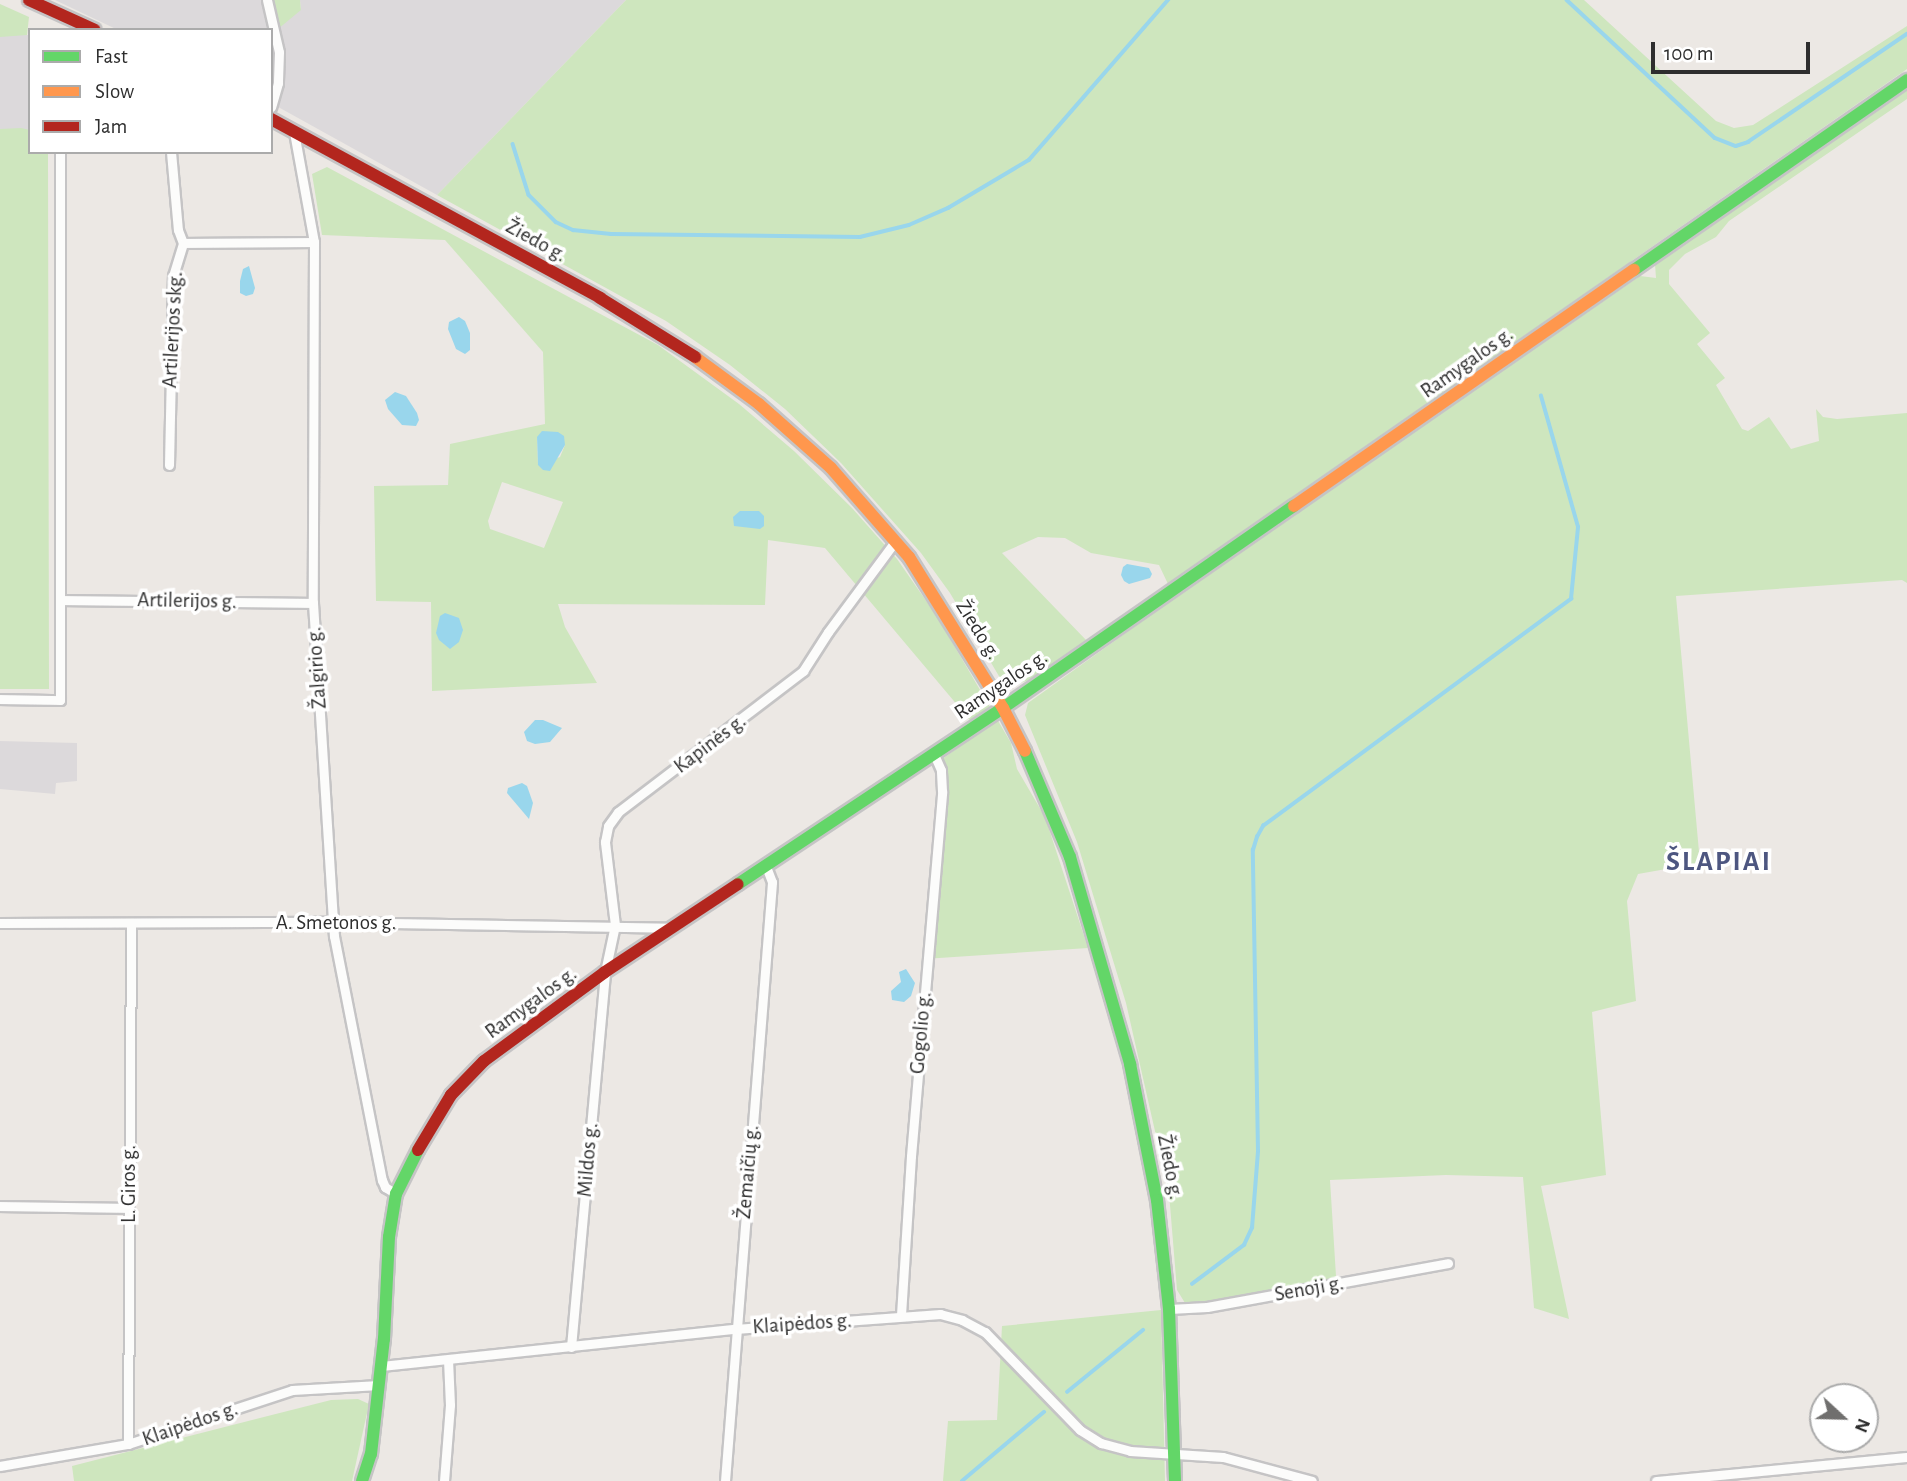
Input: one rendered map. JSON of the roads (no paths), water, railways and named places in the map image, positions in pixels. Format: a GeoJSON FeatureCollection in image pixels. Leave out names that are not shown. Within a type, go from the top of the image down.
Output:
{"type":"FeatureCollection","features":[{"type":"Feature","properties":{"kind":"main road"},"geometry":{"type":"LineString","coordinates":[[29,0],[72,25]]}},
{"type":"Feature","properties":{"kind":"main road","name":"Ramygalos g."},"geometry":{"type":"LineString","coordinates":[[362,1481],[371,1454],[381,1366],[389,1237],[396,1194],[430,1126],[451,1095],[484,1061],[605,972],[1003,708],[1907,80]]}},
{"type":"Feature","properties":{"kind":"main road","name":"Žiedo g."},"geometry":{"type":"LineString","coordinates":[[273,119],[669,339],[760,404],[831,468],[896,540],[1003,708],[1039,778],[1070,857],[1105,974],[1130,1064],[1157,1200],[1169,1309],[1175,1481]]}},
{"type":"Feature","properties":{"kind":"street"},"geometry":{"type":"LineString","coordinates":[[267,0],[279,52],[278,83],[273,100]]}},
{"type":"Feature","properties":{"kind":"street","name":"Žalgirio g."},"geometry":{"type":"LineString","coordinates":[[294,132],[314,242],[313,603],[334,922],[382,1180],[385,1187],[396,1194]]}},
{"type":"Feature","properties":{"kind":"street"},"geometry":{"type":"LineString","coordinates":[[0,699],[60,700],[60,154]]}},
{"type":"Feature","properties":{"kind":"street"},"geometry":{"type":"LineString","coordinates":[[172,154],[173,192],[178,230],[183,243]]}},
{"type":"Feature","properties":{"kind":"street","name":"Artilerijos skg."},"geometry":{"type":"LineString","coordinates":[[169,466],[173,276],[183,243],[314,242]]}},
{"type":"Feature","properties":{"kind":"street","name":"Kapinės g."},"geometry":{"type":"LineString","coordinates":[[605,972],[615,925],[606,842],[608,825],[613,818],[803,671],[828,632],[896,540]]}},
{"type":"Feature","properties":{"kind":"street","name":"Artilerijos g."},"geometry":{"type":"LineString","coordinates":[[62,600],[313,603]]}},
{"type":"Feature","properties":{"kind":"street","name":"Gogolio g."},"geometry":{"type":"LineString","coordinates":[[901,1315],[911,1156],[943,791],[941,770],[934,754]]}},
{"type":"Feature","properties":{"kind":"street","name":"Žemaičių g."},"geometry":{"type":"LineString","coordinates":[[725,1481],[772,882],[765,864]]}},
{"type":"Feature","properties":{"kind":"street","name":"A. Smetonos g."},"geometry":{"type":"LineString","coordinates":[[0,923],[334,922],[672,928]]}},
{"type":"Feature","properties":{"kind":"street","name":"L. Giros g."},"geometry":{"type":"LineString","coordinates":[[128,1444],[131,923]]}},
{"type":"Feature","properties":{"kind":"street","name":"Mildos g."},"geometry":{"type":"LineString","coordinates":[[571,1347],[605,972]]}},
{"type":"Feature","properties":{"kind":"street"},"geometry":{"type":"LineString","coordinates":[[0,1206],[129,1208]]}},
{"type":"Feature","properties":{"kind":"street","name":"Senoji g."},"geometry":{"type":"LineString","coordinates":[[1169,1309],[1207,1307],[1448,1263]]}},
{"type":"Feature","properties":{"kind":"street","name":"Klaipėdos g."},"geometry":{"type":"LineString","coordinates":[[381,1366],[735,1329],[940,1314],[975,1325],[1091,1438],[1116,1448],[1223,1457],[1312,1481]]}},
{"type":"Feature","properties":{"kind":"street"},"geometry":{"type":"LineString","coordinates":[[444,1481],[450,1405],[448,1360]]}},
{"type":"Feature","properties":{"kind":"street","name":"Klaipėdos g."},"geometry":{"type":"LineString","coordinates":[[0,1466],[128,1444],[292,1390],[379,1385]]}},
{"type":"Feature","properties":{"kind":"street"},"geometry":{"type":"LineString","coordinates":[[1656,1481],[1907,1457]]}},
{"type":"Feature","properties":{"kind":"water"},"geometry":{"type":"Polygon","coordinates":[[[249,266],[255,288],[253,294],[246,296],[240,293],[240,281],[243,269],[249,266]]]}},
{"type":"Feature","properties":{"kind":"water"},"geometry":{"type":"Polygon","coordinates":[[[459,317],[465,321],[470,333],[470,350],[465,354],[456,349],[448,329],[449,322],[459,317]]]}},
{"type":"Feature","properties":{"kind":"water"},"geometry":{"type":"Polygon","coordinates":[[[395,392],[406,396],[417,413],[419,420],[416,426],[402,425],[388,409],[385,400],[395,392]]]}},
{"type":"Feature","properties":{"kind":"water"},"geometry":{"type":"Polygon","coordinates":[[[542,431],[558,432],[564,436],[565,445],[550,471],[543,470],[538,465],[537,437],[542,431]]]}},
{"type":"Feature","properties":{"kind":"water"},"geometry":{"type":"Polygon","coordinates":[[[740,511],[759,511],[764,516],[764,526],[760,529],[734,526],[733,517],[740,511]]]}},
{"type":"Feature","properties":{"kind":"water"},"geometry":{"type":"Polygon","coordinates":[[[1127,564],[1149,568],[1152,574],[1150,578],[1129,584],[1124,581],[1121,575],[1127,564]]]}},
{"type":"Feature","properties":{"kind":"water"},"geometry":{"type":"Polygon","coordinates":[[[445,613],[459,618],[463,630],[459,642],[450,649],[439,640],[436,633],[440,616],[445,613]]]}},
{"type":"Feature","properties":{"kind":"water"},"geometry":{"type":"Polygon","coordinates":[[[535,720],[543,720],[562,728],[550,742],[535,744],[527,741],[524,732],[535,720]]]}},
{"type":"Feature","properties":{"kind":"water"},"geometry":{"type":"Polygon","coordinates":[[[522,783],[527,786],[533,803],[529,819],[507,793],[508,788],[522,783]]]}},
{"type":"Feature","properties":{"kind":"water"},"geometry":{"type":"Polygon","coordinates":[[[906,969],[915,983],[911,996],[904,1002],[892,1000],[891,991],[901,982],[899,972],[906,969]]]}},
{"type":"Feature","properties":{"kind":"waterway"},"geometry":{"type":"LineString","coordinates":[[513,144],[529,195],[556,222],[573,230],[611,234],[860,237],[909,225],[948,208],[1029,160],[1168,0]]}},
{"type":"Feature","properties":{"kind":"waterway"},"geometry":{"type":"LineString","coordinates":[[1567,0],[1715,138],[1736,146],[1748,142],[1907,34]]}},
{"type":"Feature","properties":{"kind":"waterway"},"geometry":{"type":"LineString","coordinates":[[1192,1284],[1244,1245],[1252,1228],[1258,1151],[1253,850],[1257,837],[1263,826],[1571,599],[1578,527],[1541,396]]}},
{"type":"Feature","properties":{"kind":"waterway"},"geometry":{"type":"LineString","coordinates":[[1067,1392],[1143,1330]]}},
{"type":"Feature","properties":{"kind":"waterway"},"geometry":{"type":"LineString","coordinates":[[962,1481],[1044,1412]]}},
{"type":"Feature","properties":{"kind":"district","name":"ŠLAPIAI"},"geometry":{"type":"Point","coordinates":[1719,862]}}]}
